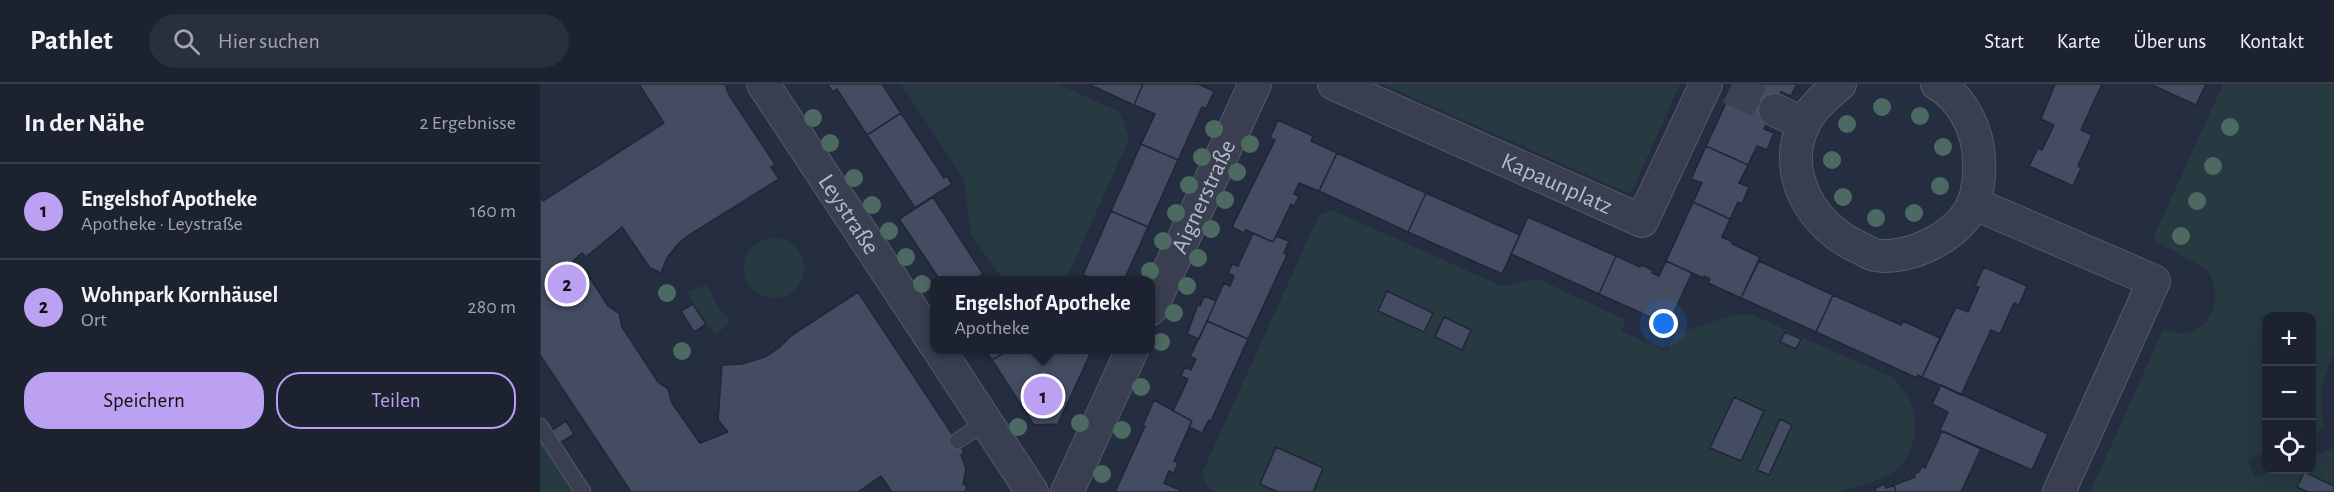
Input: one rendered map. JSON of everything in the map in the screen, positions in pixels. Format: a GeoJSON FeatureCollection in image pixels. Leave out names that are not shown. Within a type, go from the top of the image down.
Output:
{"type":"FeatureCollection","features":[{"type":"Feature","properties":{"kind":"street","name":"Leystraße"},"geometry":{"type":"LineString","coordinates":[[763,84],[930,336]]}},
{"type":"Feature","properties":{"kind":"street","name":"Aignerstraße"},"geometry":{"type":"LineString","coordinates":[[1155,300],[1255,84]]}},
{"type":"Feature","properties":{"kind":"street","name":"Kapaunplatz"},"geometry":{"type":"LineString","coordinates":[[1334,84],[1642,221],[1719,85]]}},
{"type":"Feature","properties":{"kind":"street"},"geometry":{"type":"LineString","coordinates":[[1840,84],[1819,101],[1804,124],[1797,144],[1796,162],[1801,190],[1816,217],[1836,236],[1875,255],[1905,254],[1932,244],[1949,233],[1973,203],[1980,165],[1977,138],[1961,107],[1944,88],[1937,84]]}},
{"type":"Feature","properties":{"kind":"street"},"geometry":{"type":"LineString","coordinates":[[1775,110],[1804,124]]}},
{"type":"Feature","properties":{"kind":"street"},"geometry":{"type":"LineString","coordinates":[[1973,203],[2154,281],[2059,492]]}},
{"type":"Feature","properties":{"kind":"street"},"geometry":{"type":"LineString","coordinates":[[942,354],[1032,492]]}},
{"type":"Feature","properties":{"kind":"street"},"geometry":{"type":"LineString","coordinates":[[1067,492],[1130,354]]}},
{"type":"Feature","properties":{"kind":"lane"},"geometry":{"type":"LineString","coordinates":[[957,441],[986,422]]}},
{"type":"Feature","properties":{"kind":"lane"},"geometry":{"type":"LineString","coordinates":[[540,426],[583,492]]}},
{"type":"Feature","properties":{"kind":"shaded area"},"geometry":{"type":"Polygon","coordinates":[[[901,84],[1058,84],[1120,112],[1129,139],[1066,276],[1000,276],[971,234],[964,179],[901,84]]]}},
{"type":"Feature","properties":{"kind":"shaded area"},"geometry":{"type":"Polygon","coordinates":[[[1383,84],[1680,84],[1632,191],[1628,193],[1383,84]]]}},
{"type":"Feature","properties":{"kind":"shaded area"},"geometry":{"type":"Polygon","coordinates":[[[2223,84],[2334,84],[2334,354],[2326,373],[2321,399],[2325,429],[2316,432],[2316,312],[2262,312],[2262,453],[2247,459],[2255,478],[2266,474],[2316,474],[2316,455],[2334,448],[2334,492],[2090,492],[2163,330],[2187,333],[2197,329],[2211,315],[2214,306],[2214,286],[2205,268],[2155,241],[2154,236],[2223,84]]]}},
{"type":"Feature","properties":{"kind":"shaded area"},"geometry":{"type":"Polygon","coordinates":[[[1332,210],[1502,286],[1538,279],[1626,320],[1621,331],[1667,352],[1675,334],[1733,315],[1750,314],[1894,378],[1912,406],[1915,427],[1911,448],[1901,465],[1893,472],[1875,481],[1841,492],[1216,492],[1208,488],[1202,473],[1319,215],[1332,210]]]}},
{"type":"Feature","properties":{"kind":"shaded area"},"geometry":{"type":"Polygon","coordinates":[[[774,238],[791,243],[799,251],[804,268],[799,285],[791,293],[774,298],[757,293],[749,285],[744,268],[749,251],[757,243],[774,238]]]}},
{"type":"Feature","properties":{"kind":"shaded area"},"geometry":{"type":"Polygon","coordinates":[[[707,285],[718,307],[730,320],[717,335],[699,315],[688,291],[707,285]]]}},
{"type":"Feature","properties":{"kind":"shaded area"},"geometry":{"type":"Polygon","coordinates":[[[540,441],[573,492],[540,492],[540,441]]]}},
{"type":"Feature","properties":{"kind":"building"},"geometry":{"type":"Polygon","coordinates":[[[639,84],[725,84],[729,95],[775,164],[771,167],[779,179],[689,235],[667,258],[661,273],[650,268],[622,227],[586,257],[582,253],[573,261],[584,277],[588,275],[608,306],[619,313],[622,327],[658,382],[668,389],[672,403],[700,443],[728,432],[718,420],[722,365],[742,364],[765,357],[792,335],[858,292],[964,452],[961,455],[966,469],[963,484],[967,486],[965,492],[892,492],[881,476],[858,492],[631,492],[540,355],[540,196],[543,201],[664,123],[639,84]]]}},
{"type":"Feature","properties":{"kind":"building"},"geometry":{"type":"Polygon","coordinates":[[[827,84],[882,84],[901,113],[867,135],[837,89],[833,92],[827,84]]]}},
{"type":"Feature","properties":{"kind":"building"},"geometry":{"type":"Polygon","coordinates":[[[1088,84],[1143,84],[1134,105],[1088,84]]]}},
{"type":"Feature","properties":{"kind":"building"},"geometry":{"type":"Polygon","coordinates":[[[1143,84],[1198,84],[1214,91],[1206,109],[1202,107],[1178,160],[1141,144],[1155,114],[1134,105],[1143,84]]]}},
{"type":"Feature","properties":{"kind":"building"},"geometry":{"type":"Polygon","coordinates":[[[1735,84],[1797,84],[1791,96],[1781,92],[1772,110],[1731,92],[1735,84]]]}},
{"type":"Feature","properties":{"kind":"building"},"geometry":{"type":"Polygon","coordinates":[[[2055,84],[2102,84],[2081,130],[2092,135],[2078,166],[2081,168],[2073,186],[2029,166],[2038,148],[2042,150],[2054,125],[2041,119],[2055,84]]]}},
{"type":"Feature","properties":{"kind":"building"},"geometry":{"type":"Polygon","coordinates":[[[2150,84],[2206,84],[2196,105],[2150,84]]]}},
{"type":"Feature","properties":{"kind":"building"},"geometry":{"type":"Polygon","coordinates":[[[1731,92],[1772,110],[1764,129],[1774,133],[1767,150],[1757,146],[1748,165],[1706,146],[1731,92]]]}},
{"type":"Feature","properties":{"kind":"building"},"geometry":{"type":"Polygon","coordinates":[[[901,113],[944,178],[947,176],[952,184],[915,208],[867,135],[901,113]]]}},
{"type":"Feature","properties":{"kind":"building"},"geometry":{"type":"Polygon","coordinates":[[[1278,120],[1313,136],[1311,141],[1337,153],[1319,191],[1299,183],[1294,194],[1299,196],[1294,206],[1291,204],[1273,242],[1246,230],[1244,233],[1232,227],[1275,140],[1270,138],[1278,120]]]}},
{"type":"Feature","properties":{"kind":"building"},"geometry":{"type":"Polygon","coordinates":[[[1141,144],[1178,160],[1148,227],[1111,211],[1141,144]]]}},
{"type":"Feature","properties":{"kind":"building"},"geometry":{"type":"Polygon","coordinates":[[[1706,146],[1748,165],[1739,183],[1749,187],[1742,204],[1738,202],[1730,219],[1693,202],[1702,183],[1691,179],[1706,146]]]}},
{"type":"Feature","properties":{"kind":"building"},"geometry":{"type":"Polygon","coordinates":[[[1337,153],[1426,193],[1408,232],[1319,191],[1337,153]]]}},
{"type":"Feature","properties":{"kind":"building"},"geometry":{"type":"Polygon","coordinates":[[[1426,193],[1520,235],[1502,274],[1408,232],[1426,193]]]}},
{"type":"Feature","properties":{"kind":"building"},"geometry":{"type":"Polygon","coordinates":[[[933,197],[983,274],[980,276],[937,276],[899,219],[933,197]]]}},
{"type":"Feature","properties":{"kind":"building"},"geometry":{"type":"Polygon","coordinates":[[[1693,202],[1730,219],[1722,237],[1760,257],[1741,298],[1708,283],[1710,279],[1704,276],[1703,278],[1666,261],[1693,202]]]}},
{"type":"Feature","properties":{"kind":"building"},"geometry":{"type":"Polygon","coordinates":[[[1111,211],[1148,227],[1126,276],[1083,275],[1111,211]]]}},
{"type":"Feature","properties":{"kind":"building"},"geometry":{"type":"Polygon","coordinates":[[[1528,217],[1616,256],[1599,294],[1511,254],[1528,217]]]}},
{"type":"Feature","properties":{"kind":"building"},"geometry":{"type":"Polygon","coordinates":[[[1253,233],[1273,242],[1276,236],[1289,241],[1284,253],[1287,255],[1248,339],[1207,321],[1224,283],[1230,286],[1234,276],[1228,273],[1232,264],[1238,266],[1253,233]]]}},
{"type":"Feature","properties":{"kind":"building"},"geometry":{"type":"Polygon","coordinates":[[[1616,256],[1653,270],[1652,273],[1659,276],[1666,261],[1692,273],[1668,325],[1599,294],[1616,256]]]}},
{"type":"Feature","properties":{"kind":"building"},"geometry":{"type":"Polygon","coordinates":[[[1759,261],[1833,295],[1816,332],[1741,298],[1759,261]]]}},
{"type":"Feature","properties":{"kind":"building"},"geometry":{"type":"Polygon","coordinates":[[[1984,267],[2027,286],[2019,305],[2014,303],[2000,334],[1991,330],[1961,395],[1922,377],[1956,307],[1968,312],[1979,287],[1975,286],[1984,267]]]}},
{"type":"Feature","properties":{"kind":"building"},"geometry":{"type":"Polygon","coordinates":[[[1387,291],[1433,313],[1424,332],[1378,311],[1387,291]]]}},
{"type":"Feature","properties":{"kind":"building"},"geometry":{"type":"Polygon","coordinates":[[[1833,295],[1901,325],[1903,321],[1940,338],[1922,377],[1918,375],[1917,378],[1816,332],[1833,295]]]}},
{"type":"Feature","properties":{"kind":"building"},"geometry":{"type":"Polygon","coordinates":[[[1204,296],[1216,301],[1199,339],[1187,334],[1198,304],[1200,306],[1204,296]]]}},
{"type":"Feature","properties":{"kind":"building"},"geometry":{"type":"Polygon","coordinates":[[[693,304],[706,324],[694,332],[681,311],[693,304]]]}},
{"type":"Feature","properties":{"kind":"building"},"geometry":{"type":"Polygon","coordinates":[[[1444,317],[1471,330],[1462,350],[1435,337],[1444,317]]]}},
{"type":"Feature","properties":{"kind":"building"},"geometry":{"type":"Polygon","coordinates":[[[1207,321],[1248,339],[1211,421],[1209,420],[1202,433],[1189,427],[1192,421],[1173,411],[1188,379],[1181,376],[1185,367],[1191,370],[1196,359],[1190,357],[1207,321]]]}},
{"type":"Feature","properties":{"kind":"building"},"geometry":{"type":"Polygon","coordinates":[[[1785,332],[1801,339],[1796,349],[1780,342],[1785,332]]]}},
{"type":"Feature","properties":{"kind":"building"},"geometry":{"type":"Polygon","coordinates":[[[988,354],[1002,354],[992,360],[988,354]]]}},
{"type":"Feature","properties":{"kind":"building"},"geometry":{"type":"Polygon","coordinates":[[[1002,354],[1090,354],[1058,424],[1034,425],[992,360],[1002,354]]]}},
{"type":"Feature","properties":{"kind":"building"},"geometry":{"type":"Polygon","coordinates":[[[1941,385],[2048,434],[2032,470],[1940,430],[1948,412],[1932,404],[1941,385]]]}},
{"type":"Feature","properties":{"kind":"building"},"geometry":{"type":"Polygon","coordinates":[[[1734,397],[1764,411],[1741,461],[1710,448],[1734,397]]]}},
{"type":"Feature","properties":{"kind":"building"},"geometry":{"type":"Polygon","coordinates":[[[1154,400],[1192,421],[1174,461],[1178,463],[1174,473],[1169,471],[1164,483],[1180,490],[1179,492],[1115,492],[1145,426],[1143,425],[1154,400]]]}},
{"type":"Feature","properties":{"kind":"building"},"geometry":{"type":"Polygon","coordinates":[[[1780,419],[1792,425],[1769,475],[1757,470],[1780,419]]]}},
{"type":"Feature","properties":{"kind":"building"},"geometry":{"type":"Polygon","coordinates":[[[566,421],[574,434],[560,443],[552,430],[566,421]]]}},
{"type":"Feature","properties":{"kind":"building"},"geometry":{"type":"Polygon","coordinates":[[[1942,431],[1981,449],[1961,492],[1896,492],[1894,485],[1915,477],[1914,474],[1919,472],[1922,466],[1925,468],[1942,431]]]}},
{"type":"Feature","properties":{"kind":"building"},"geometry":{"type":"Polygon","coordinates":[[[1276,447],[1323,468],[1313,492],[1278,492],[1260,484],[1276,447]]]}},
{"type":"Feature","properties":{"kind":"building"},"geometry":{"type":"Polygon","coordinates":[[[2303,474],[2308,474],[2334,486],[2334,492],[2308,492],[2297,487],[2303,474]]]}},
{"type":"Feature","properties":{"kind":"building"},"geometry":{"type":"Polygon","coordinates":[[[1885,484],[1886,488],[1894,485],[1896,492],[1876,492],[1875,488],[1885,484]]]}},
{"type":"Feature","properties":{"kind":"tunnel"},"geometry":{"type":"LineString","coordinates":[[1730,88],[1775,110]]}},
{"type":"Feature","properties":{"kind":"place","name":"Wohnpark Kornhäusel"},"geometry":{"type":"Point","coordinates":[567,284]}},
{"type":"Feature","properties":{"kind":"place","name":"Engelshof Apotheke"},"geometry":{"type":"Point","coordinates":[1043,396]}}]}
